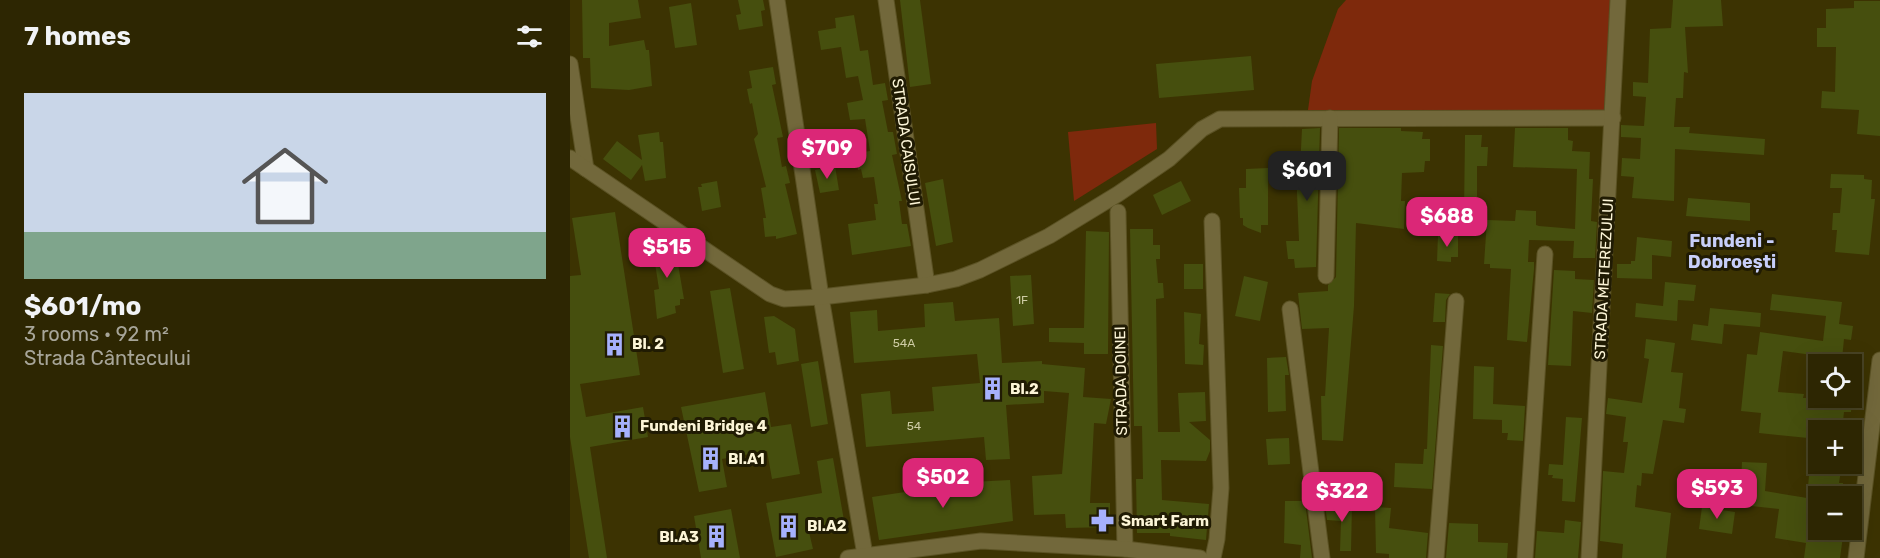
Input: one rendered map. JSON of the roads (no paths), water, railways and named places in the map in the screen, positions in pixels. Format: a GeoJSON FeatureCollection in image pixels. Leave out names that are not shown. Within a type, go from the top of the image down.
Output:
{"type":"FeatureCollection","features":[{"type":"Feature","properties":{"kind":"street"},"geometry":{"type":"LineString","coordinates":[[777,0],[821,297],[865,555]]}},
{"type":"Feature","properties":{"kind":"street","name":"STRADA CAISULUI"},"geometry":{"type":"LineString","coordinates":[[886,0],[927,285]]}},
{"type":"Feature","properties":{"kind":"street","name":"STRADA METEREZULUI"},"geometry":{"type":"LineString","coordinates":[[1589,558],[1618,0]]}},
{"type":"Feature","properties":{"kind":"street"},"geometry":{"type":"LineString","coordinates":[[570,64],[586,169]]}},
{"type":"Feature","properties":{"kind":"street"},"geometry":{"type":"LineString","coordinates":[[1326,276],[1330,118]]}},
{"type":"Feature","properties":{"kind":"street"},"geometry":{"type":"LineString","coordinates":[[570,158],[770,294],[784,299],[927,285],[956,279],[980,270],[1049,236],[1154,170],[1210,123],[1220,119],[1613,118]]}},
{"type":"Feature","properties":{"kind":"street","name":"STRADA DOINEI"},"geometry":{"type":"LineString","coordinates":[[1118,212],[1125,549]]}},
{"type":"Feature","properties":{"kind":"street"},"geometry":{"type":"LineString","coordinates":[[1212,221],[1221,488],[1217,539],[1213,558]]}},
{"type":"Feature","properties":{"kind":"street"},"geometry":{"type":"LineString","coordinates":[[1526,558],[1545,254]]}},
{"type":"Feature","properties":{"kind":"street"},"geometry":{"type":"LineString","coordinates":[[1436,558],[1456,301]]}},
{"type":"Feature","properties":{"kind":"street"},"geometry":{"type":"LineString","coordinates":[[1290,309],[1322,558]]}},
{"type":"Feature","properties":{"kind":"street"},"geometry":{"type":"LineString","coordinates":[[1856,558],[1880,360]]}},
{"type":"Feature","properties":{"kind":"street"},"geometry":{"type":"LineString","coordinates":[[848,558],[981,541],[1063,552],[1125,549],[1200,558]]}},
{"type":"Feature","properties":{"kind":"place","name":"Bl. 2"},"geometry":{"type":"Point","coordinates":[614,344]}},
{"type":"Feature","properties":{"kind":"place","name":"Bl.2"},"geometry":{"type":"Point","coordinates":[992,389]}},
{"type":"Feature","properties":{"kind":"place","name":"Fundeni Bridge 4"},"geometry":{"type":"Point","coordinates":[622,426]}},
{"type":"Feature","properties":{"kind":"place","name":"Bl.A1"},"geometry":{"type":"Point","coordinates":[710,459]}},
{"type":"Feature","properties":{"kind":"place","name":"Smart Farm"},"geometry":{"type":"Point","coordinates":[1103,521]}},
{"type":"Feature","properties":{"kind":"place","name":"Bl.A2"},"geometry":{"type":"Point","coordinates":[789,526]}},
{"type":"Feature","properties":{"kind":"place","name":"Bl.A3"},"geometry":{"type":"Point","coordinates":[717,537]}},
{"type":"Feature","properties":{"kind":"district","name":"Fundeni - Dobroești"},"geometry":{"type":"Point","coordinates":[1732,251]}}]}
